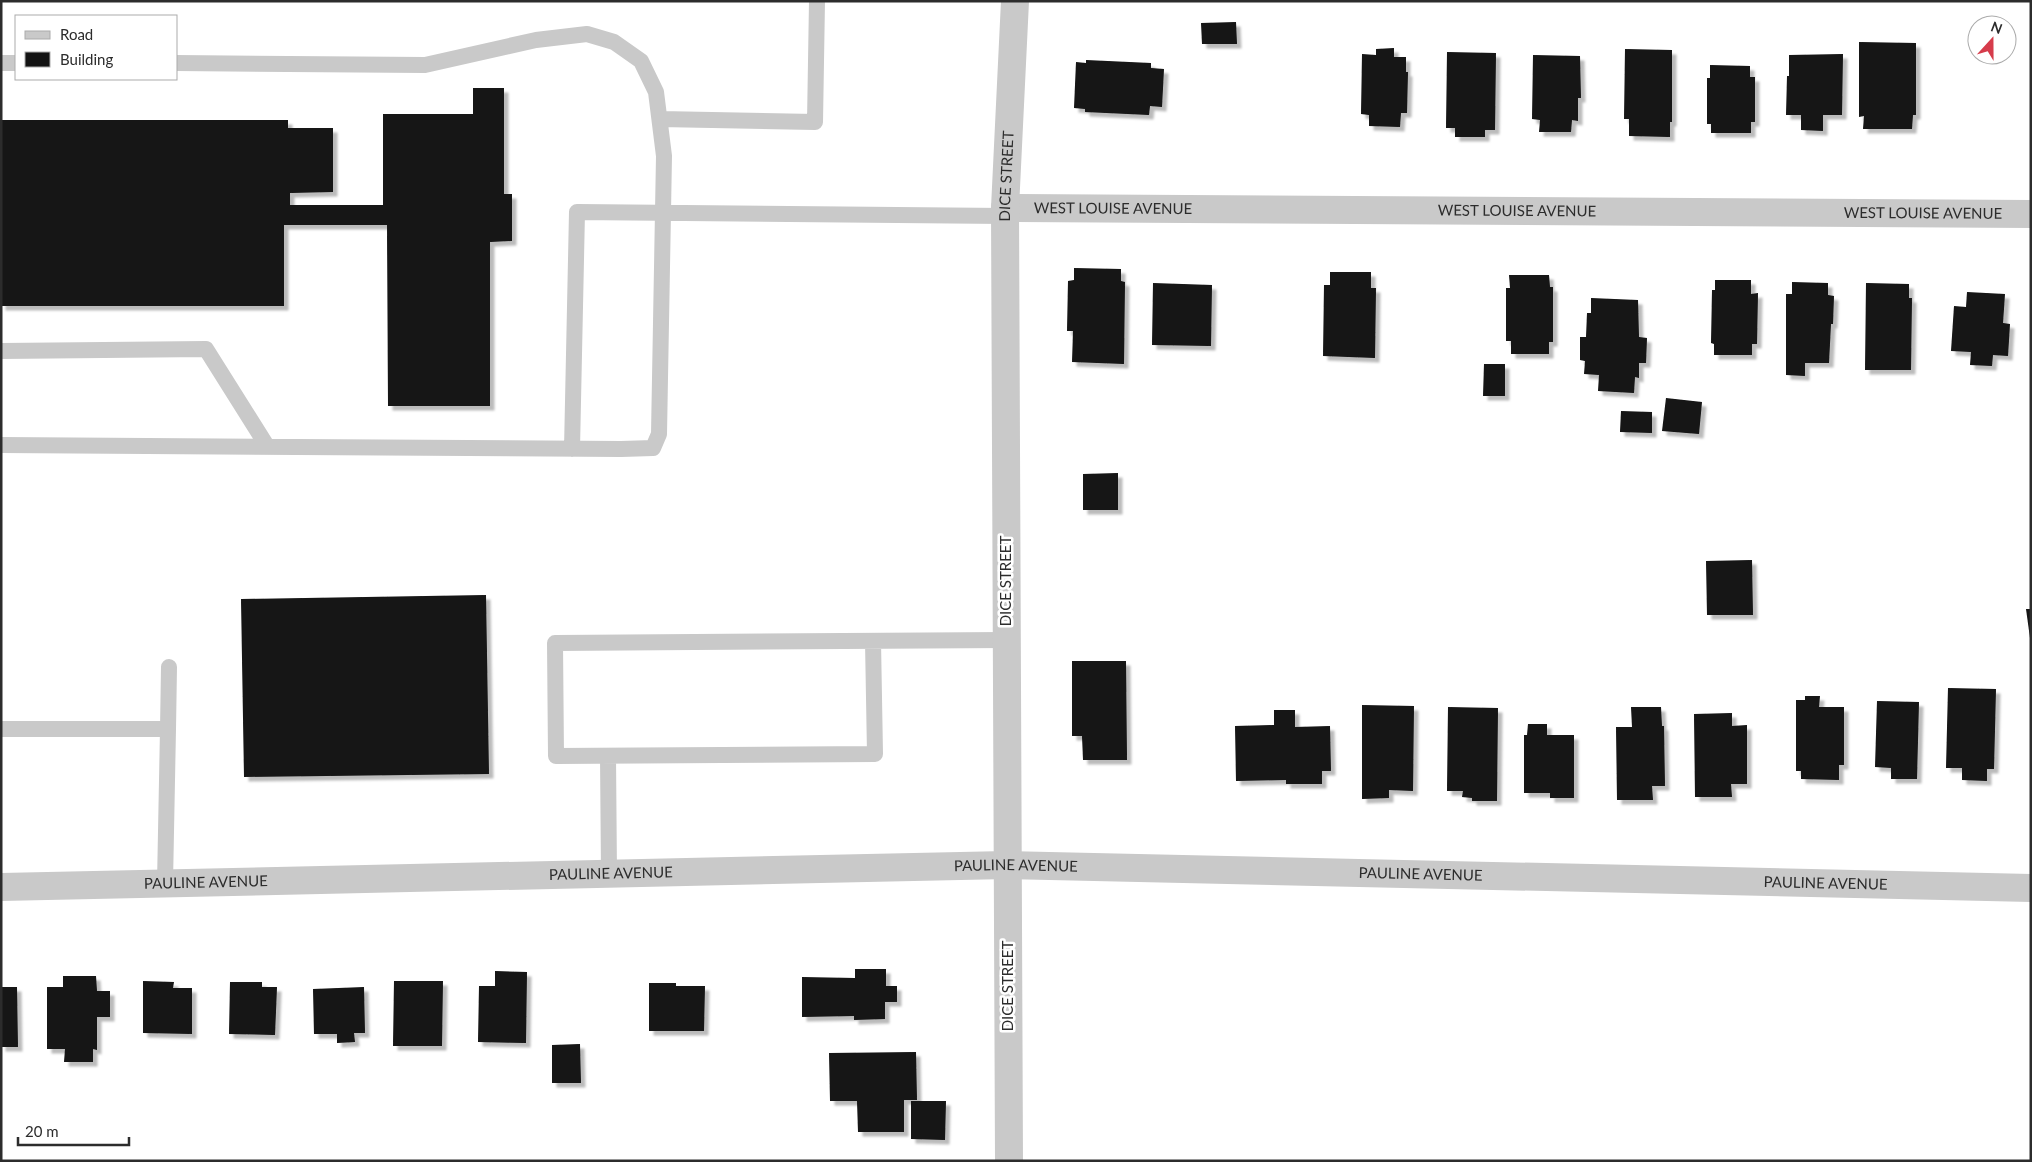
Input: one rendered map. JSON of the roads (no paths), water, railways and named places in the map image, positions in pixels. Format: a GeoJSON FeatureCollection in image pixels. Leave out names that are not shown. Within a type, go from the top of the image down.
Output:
{"type":"FeatureCollection","features":[{"type":"Feature","properties":{"kind":"street","name":"DICE STREET"},"geometry":{"type":"LineString","coordinates":[[1009,1161],[1005,212],[1015,1]]}},
{"type":"Feature","properties":{"kind":"street","name":"WEST LOUISE AVENUE"},"geometry":{"type":"LineString","coordinates":[[1005,212],[2031,214]]}},
{"type":"Feature","properties":{"kind":"street","name":"PAULINE AVENUE"},"geometry":{"type":"LineString","coordinates":[[1,887],[1007,865],[2031,888]]}},
{"type":"Feature","properties":{"kind":"lane"},"geometry":{"type":"LineString","coordinates":[[660,119],[815,122],[817,1]]}},
{"type":"Feature","properties":{"kind":"lane"},"geometry":{"type":"LineString","coordinates":[[1,445],[653,448],[659,434],[664,156],[656,92],[641,61],[614,42],[587,34],[536,40],[425,65],[178,64]]}},
{"type":"Feature","properties":{"kind":"lane"},"geometry":{"type":"LineString","coordinates":[[1,63],[15,63]]}},
{"type":"Feature","properties":{"kind":"lane"},"geometry":{"type":"LineString","coordinates":[[572,449],[577,212],[1005,212]]}},
{"type":"Feature","properties":{"kind":"lane"},"geometry":{"type":"LineString","coordinates":[[1,351],[206,349],[267,446]]}},
{"type":"Feature","properties":{"kind":"lane"},"geometry":{"type":"LineString","coordinates":[[873,642],[875,754],[556,756],[555,643],[1006,640]]}},
{"type":"Feature","properties":{"kind":"lane"},"geometry":{"type":"LineString","coordinates":[[165,883],[169,667]]}},
{"type":"Feature","properties":{"kind":"lane"},"geometry":{"type":"LineString","coordinates":[[1,729],[168,729]]}},
{"type":"Feature","properties":{"kind":"lane"},"geometry":{"type":"LineString","coordinates":[[608,756],[609,874]]}}]}
